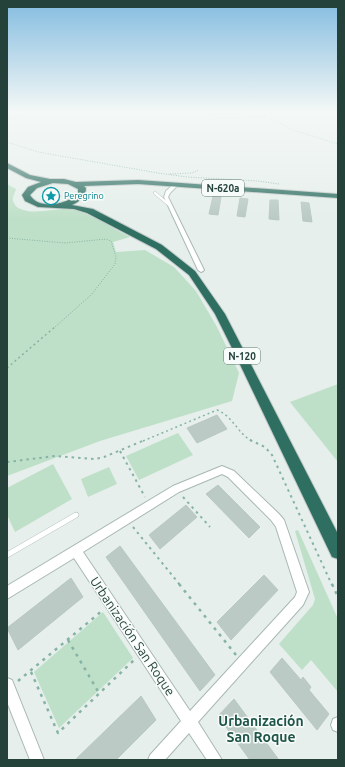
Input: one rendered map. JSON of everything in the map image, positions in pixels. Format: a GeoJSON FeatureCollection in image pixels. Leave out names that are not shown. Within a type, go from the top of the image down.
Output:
{"type":"FeatureCollection","features":[{"type":"Feature","properties":{"kind":"highway"},"geometry":{"type":"LineString","coordinates":[[7,165],[34,179],[76,184]]}},
{"type":"Feature","properties":{"kind":"highway"},"geometry":{"type":"LineString","coordinates":[[28,191],[39,184],[53,181]]}},
{"type":"Feature","properties":{"kind":"highway","name":"N-620a"},"geometry":{"type":"LineString","coordinates":[[76,184],[138,182],[338,196]]}},
{"type":"Feature","properties":{"kind":"highway","name":"N-620a"},"geometry":{"type":"LineString","coordinates":[[80,196],[91,188],[107,183]]}},
{"type":"Feature","properties":{"kind":"highway","name":"N-120"},"geometry":{"type":"LineString","coordinates":[[23,184],[28,191],[26,197],[32,203],[42,206],[74,207],[90,211]]}},
{"type":"Feature","properties":{"kind":"highway","name":"N-120"},"geometry":{"type":"LineString","coordinates":[[76,184],[82,188],[78,201],[90,211],[159,247],[188,270],[201,285],[220,314],[240,352],[338,551]]}},
{"type":"Feature","properties":{"kind":"highway","name":"N-120"},"geometry":{"type":"LineString","coordinates":[[58,206],[70,203],[80,196]]}},
{"type":"Feature","properties":{"kind":"street"},"geometry":{"type":"LineString","coordinates":[[176,185],[166,195],[168,204],[201,270]]}},
{"type":"Feature","properties":{"kind":"street"},"geometry":{"type":"LineString","coordinates":[[7,593],[176,489],[222,470],[231,474],[275,517],[280,524],[303,592],[290,611],[155,760]]}},
{"type":"Feature","properties":{"kind":"street","name":"Urbanización San Roque"},"geometry":{"type":"LineString","coordinates":[[76,551],[215,760]]}},
{"type":"Feature","properties":{"kind":"street"},"geometry":{"type":"LineString","coordinates":[[8,687],[37,760]]}},
{"type":"Feature","properties":{"kind":"lane"},"geometry":{"type":"LineString","coordinates":[[155,193],[168,204]]}},
{"type":"Feature","properties":{"kind":"lane"},"geometry":{"type":"LineString","coordinates":[[7,555],[76,515]]}},
{"type":"Feature","properties":{"kind":"path"},"geometry":{"type":"LineString","coordinates":[[22,147],[38,152],[166,174],[279,184]]}},
{"type":"Feature","properties":{"kind":"path"},"geometry":{"type":"LineString","coordinates":[[166,174],[192,173],[199,170]]}},
{"type":"Feature","properties":{"kind":"path"},"geometry":{"type":"LineString","coordinates":[[7,238],[65,243],[106,239],[111,242],[116,257],[112,269],[92,294],[41,340],[7,368]]}},
{"type":"Feature","properties":{"kind":"path"},"geometry":{"type":"LineString","coordinates":[[120,450],[149,506]]}},
{"type":"Feature","properties":{"kind":"path"},"geometry":{"type":"LineString","coordinates":[[176,489],[210,527]]}},
{"type":"Feature","properties":{"kind":"path"},"geometry":{"type":"LineString","coordinates":[[127,519],[242,663]]}},
{"type":"Feature","properties":{"kind":"path","name":"Urbanización San Roque"},"geometry":{"type":"LineString","coordinates":[[8,687],[31,672],[103,609]]}},
{"type":"Feature","properties":{"kind":"path"},"geometry":{"type":"LineString","coordinates":[[68,640],[100,693]]}},
{"type":"Feature","properties":{"kind":"path","name":"Urbanización San Roque"},"geometry":{"type":"LineString","coordinates":[[31,672],[58,733],[135,659]]}},
{"type":"Feature","properties":{"kind":"green space"},"geometry":{"type":"Polygon","coordinates":[[[7,184],[16,189],[13,196],[13,201],[17,207],[23,210],[40,211],[71,209],[78,211],[93,217],[130,237],[113,242],[116,252],[145,250],[174,267],[196,291],[217,327],[239,373],[232,401],[100,441],[7,476],[7,184]]]}},
{"type":"Feature","properties":{"kind":"green space"},"geometry":{"type":"Polygon","coordinates":[[[338,384],[338,462],[290,402],[338,384]]]}},
{"type":"Feature","properties":{"kind":"green space"},"geometry":{"type":"Polygon","coordinates":[[[178,433],[193,455],[139,480],[126,456],[178,433]]]}},
{"type":"Feature","properties":{"kind":"green space"},"geometry":{"type":"Polygon","coordinates":[[[53,464],[72,499],[15,532],[7,515],[7,488],[53,464]]]}},
{"type":"Feature","properties":{"kind":"green space"},"geometry":{"type":"Polygon","coordinates":[[[109,467],[117,484],[88,497],[81,479],[109,467]]]}},
{"type":"Feature","properties":{"kind":"green space"},"geometry":{"type":"Polygon","coordinates":[[[298,530],[338,619],[338,692],[311,660],[302,670],[279,644],[313,605],[315,599],[295,531],[298,530]]]}},
{"type":"Feature","properties":{"kind":"green space"},"geometry":{"type":"Polygon","coordinates":[[[103,612],[133,658],[59,728],[34,672],[103,612]]]}},
{"type":"Feature","properties":{"kind":"building"},"geometry":{"type":"Polygon","coordinates":[[[213,196],[221,197],[218,215],[209,214],[213,196]]]}},
{"type":"Feature","properties":{"kind":"building"},"geometry":{"type":"Polygon","coordinates":[[[240,198],[248,199],[245,217],[237,216],[240,198]]]}},
{"type":"Feature","properties":{"kind":"building"},"geometry":{"type":"Polygon","coordinates":[[[270,200],[278,200],[279,220],[269,219],[270,200]]]}},
{"type":"Feature","properties":{"kind":"building"},"geometry":{"type":"Polygon","coordinates":[[[301,202],[309,203],[312,222],[303,221],[301,202]]]}},
{"type":"Feature","properties":{"kind":"building"},"geometry":{"type":"Polygon","coordinates":[[[217,415],[227,429],[197,443],[187,428],[217,415]]]}},
{"type":"Feature","properties":{"kind":"building"},"geometry":{"type":"Polygon","coordinates":[[[218,485],[260,527],[249,538],[206,494],[218,485]]]}},
{"type":"Feature","properties":{"kind":"building"},"geometry":{"type":"Polygon","coordinates":[[[186,505],[197,517],[160,549],[149,535],[186,505]]]}},
{"type":"Feature","properties":{"kind":"building"},"geometry":{"type":"Polygon","coordinates":[[[120,546],[215,675],[200,691],[106,557],[120,546]]]}},
{"type":"Feature","properties":{"kind":"building"},"geometry":{"type":"Polygon","coordinates":[[[264,575],[278,590],[231,640],[217,622],[264,575]]]}},
{"type":"Feature","properties":{"kind":"building"},"geometry":{"type":"Polygon","coordinates":[[[71,578],[83,597],[18,650],[7,628],[71,578]]]}},
{"type":"Feature","properties":{"kind":"building"},"geometry":{"type":"Polygon","coordinates":[[[282,658],[301,680],[303,677],[311,687],[309,690],[329,714],[317,730],[270,672],[282,658]]]}},
{"type":"Feature","properties":{"kind":"building"},"geometry":{"type":"Polygon","coordinates":[[[141,696],[156,720],[116,760],[75,760],[141,696]]]}},
{"type":"Feature","properties":{"kind":"building"},"geometry":{"type":"Polygon","coordinates":[[[234,699],[279,760],[250,760],[218,716],[234,699]]]}},
{"type":"Feature","properties":{"kind":"place","name":"Peregrino"},"geometry":{"type":"Point","coordinates":[51,196]}},
{"type":"Feature","properties":{"kind":"district","name":"Urbanización San Roque"},"geometry":{"type":"Point","coordinates":[261,730]}}]}
